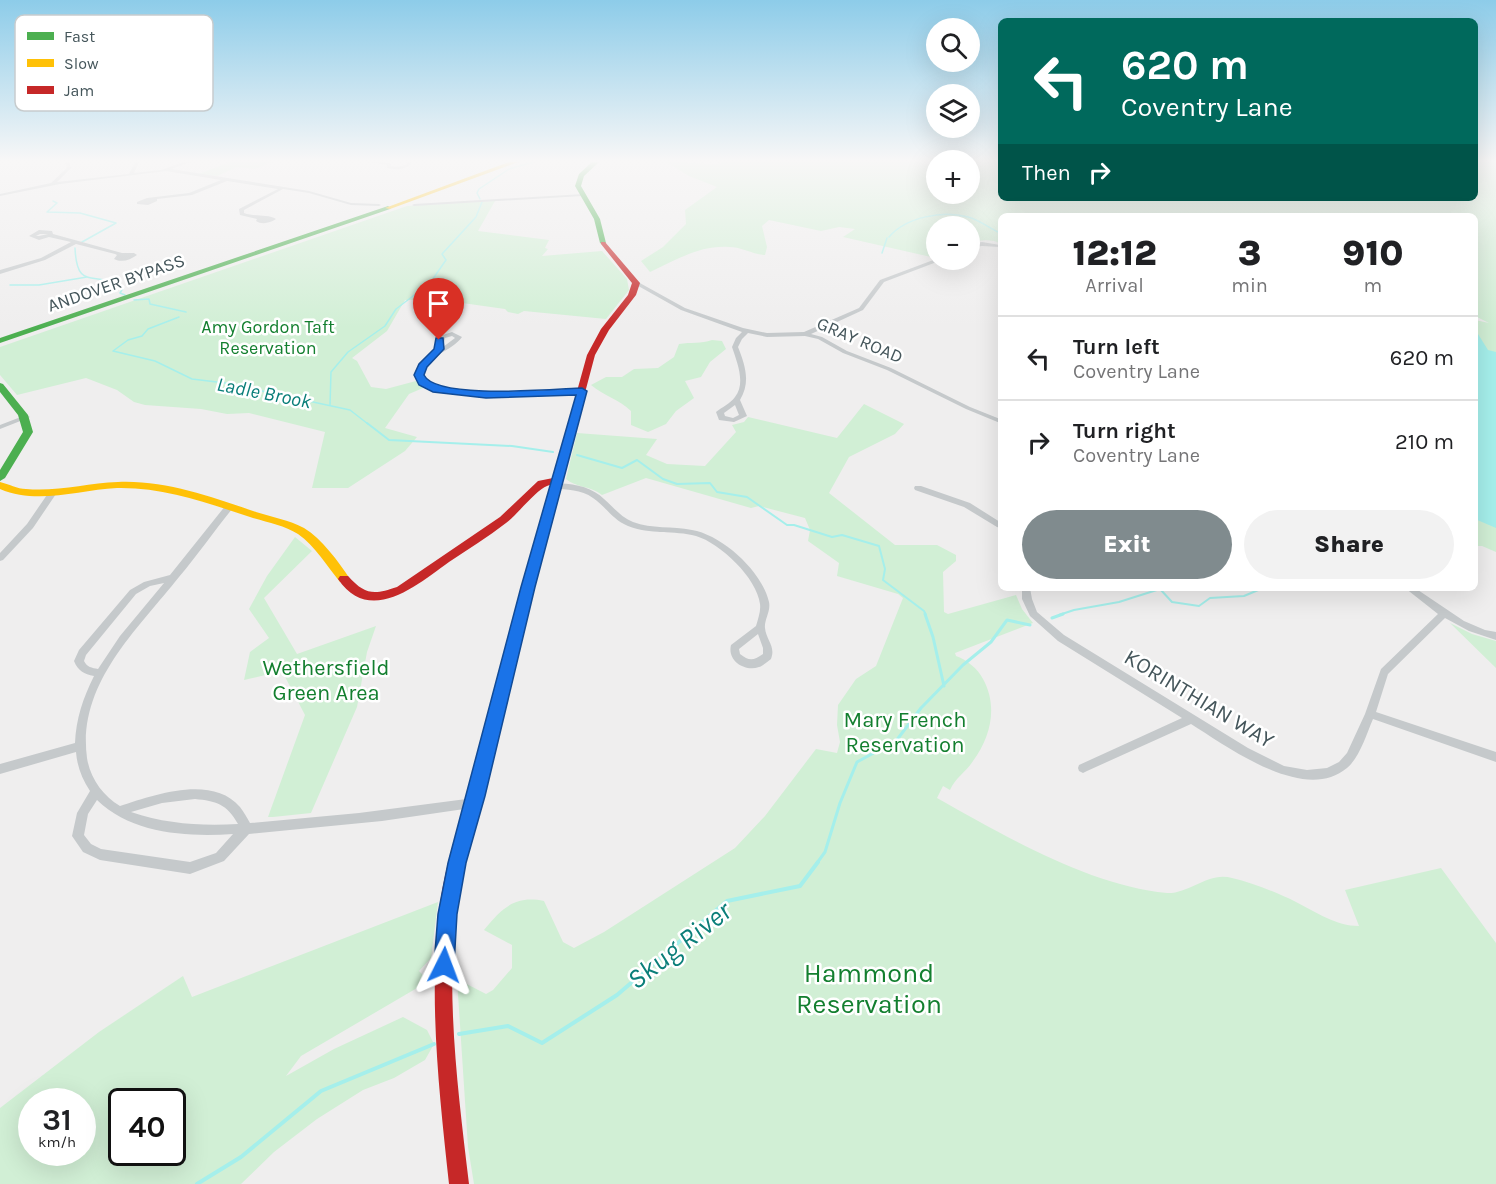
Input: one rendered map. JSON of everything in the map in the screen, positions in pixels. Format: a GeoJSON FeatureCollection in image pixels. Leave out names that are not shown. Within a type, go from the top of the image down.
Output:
{"type":"FeatureCollection","features":[{"type":"Feature","properties":{"kind":"street"},"geometry":{"type":"LineString","coordinates":[[253,217],[260,219]]}},
{"type":"Feature","properties":{"kind":"street","name":"ANDOVER BYPASS"},"geometry":{"type":"LineString","coordinates":[[0,341],[363,217]]}},
{"type":"Feature","properties":{"kind":"street"},"geometry":{"type":"LineString","coordinates":[[459,1184],[443,1002],[447,914],[457,863],[528,587],[597,340],[632,296],[636,283],[604,247],[596,217]]}},
{"type":"Feature","properties":{"kind":"street"},"geometry":{"type":"LineString","coordinates":[[49,235],[65,237],[76,243],[122,255]]}},
{"type":"Feature","properties":{"kind":"street"},"geometry":{"type":"LineString","coordinates":[[0,272],[43,259],[76,243]]}},
{"type":"Feature","properties":{"kind":"street"},"geometry":{"type":"LineString","coordinates":[[980,243],[998,246]]}},
{"type":"Feature","properties":{"kind":"street"},"geometry":{"type":"LineString","coordinates":[[805,334],[861,309],[882,280],[926,265]]}},
{"type":"Feature","properties":{"kind":"street","name":"GRAY ROAD"},"geometry":{"type":"LineString","coordinates":[[636,283],[683,309],[746,331],[768,335],[805,334],[824,339],[845,352],[889,369],[998,420]]}},
{"type":"Feature","properties":{"kind":"street"},"geometry":{"type":"LineString","coordinates":[[736,400],[744,371],[735,347],[739,338],[746,331]]}},
{"type":"Feature","properties":{"kind":"street"},"geometry":{"type":"LineString","coordinates":[[439,349],[419,372],[421,381],[433,388],[486,395],[582,391]]}},
{"type":"Feature","properties":{"kind":"street"},"geometry":{"type":"LineString","coordinates":[[0,386],[26,417],[30,428],[27,438],[0,477]]}},
{"type":"Feature","properties":{"kind":"street"},"geometry":{"type":"LineString","coordinates":[[0,427],[26,417]]}},
{"type":"Feature","properties":{"kind":"street"},"geometry":{"type":"LineString","coordinates":[[0,485],[3,489],[12,492],[118,485],[146,486],[229,507],[282,523],[300,531],[320,548],[334,570],[352,589],[367,597],[382,597],[413,583],[504,519],[542,483],[557,484],[591,493],[615,516],[631,524],[653,530],[693,533],[711,539],[756,582],[764,606],[760,628]]}},
{"type":"Feature","properties":{"kind":"street"},"geometry":{"type":"LineString","coordinates":[[918,488],[967,505],[998,524]]}},
{"type":"Feature","properties":{"kind":"street"},"geometry":{"type":"LineString","coordinates":[[0,558],[30,526],[54,491]]}},
{"type":"Feature","properties":{"kind":"street"},"geometry":{"type":"LineString","coordinates":[[229,507],[131,630],[101,673],[84,711],[80,746],[81,762],[96,791],[119,811],[152,823],[179,828],[247,828],[338,821],[474,803]]}},
{"type":"Feature","properties":{"kind":"street"},"geometry":{"type":"LineString","coordinates":[[101,673],[89,671],[80,665],[82,653],[133,592],[147,584],[175,577]]}},
{"type":"Feature","properties":{"kind":"street","name":"KORINTHIAN WAY"},"geometry":{"type":"LineString","coordinates":[[1026,591],[1027,599],[1034,614],[1049,628],[1191,719],[1233,745],[1282,770],[1320,775],[1336,770],[1351,756],[1370,714],[1384,672],[1444,613]]}},
{"type":"Feature","properties":{"kind":"street"},"geometry":{"type":"LineString","coordinates":[[1414,591],[1471,630],[1496,636]]}},
{"type":"Feature","properties":{"kind":"street"},"geometry":{"type":"LineString","coordinates":[[1370,714],[1496,757]]}},
{"type":"Feature","properties":{"kind":"street"},"geometry":{"type":"LineString","coordinates":[[1083,768],[1191,719]]}},
{"type":"Feature","properties":{"kind":"street"},"geometry":{"type":"LineString","coordinates":[[0,769],[80,746]]}},
{"type":"Feature","properties":{"kind":"street"},"geometry":{"type":"LineString","coordinates":[[96,791],[82,813],[78,836],[87,848],[100,854],[190,868],[220,856],[238,841],[247,828]]}},
{"type":"Feature","properties":{"kind":"street"},"geometry":{"type":"LineString","coordinates":[[119,811],[161,797],[200,795],[216,797],[236,810],[247,828]]}},
{"type":"Feature","properties":{"kind":"green space","name":"Amy Gordon Taft Reservation"},"geometry":{"type":"Polygon","coordinates":[[[375,217],[486,217],[478,231],[549,240],[545,248],[548,249],[542,256],[602,251],[627,279],[629,290],[606,319],[524,311],[518,314],[505,309],[441,300],[405,300],[387,331],[352,358],[357,361],[371,387],[386,389],[416,381],[423,388],[409,394],[385,428],[417,437],[405,451],[348,488],[312,488],[325,432],[249,413],[227,414],[201,409],[145,405],[134,402],[117,390],[86,378],[17,395],[0,375],[0,347],[375,217]]]}},
{"type":"Feature","properties":{"kind":"green space"},"geometry":{"type":"Polygon","coordinates":[[[686,217],[926,217],[926,256],[843,237],[855,229],[839,227],[821,231],[769,220],[762,226],[767,247],[765,255],[734,247],[708,248],[688,254],[650,272],[641,261],[663,247],[686,224],[686,217]]]}},
{"type":"Feature","properties":{"kind":"green space"},"geometry":{"type":"Polygon","coordinates":[[[980,217],[998,217],[998,242],[980,240],[980,217]]]}},
{"type":"Feature","properties":{"kind":"green space"},"geometry":{"type":"Polygon","coordinates":[[[1478,217],[1496,217],[1496,552],[1478,546],[1478,321],[1489,323],[1478,318],[1478,217]]]}},
{"type":"Feature","properties":{"kind":"green space"},"geometry":{"type":"Polygon","coordinates":[[[722,341],[726,349],[710,362],[701,377],[685,381],[694,398],[676,411],[666,424],[648,432],[631,425],[631,411],[591,385],[606,377],[622,377],[634,369],[658,368],[674,357],[679,344],[722,341]]]}},
{"type":"Feature","properties":{"kind":"green space","name":"Hammond Reservation"},"geometry":{"type":"Polygon","coordinates":[[[864,404],[904,424],[895,434],[849,457],[829,493],[895,545],[937,545],[956,555],[956,561],[943,572],[944,612],[948,614],[1016,595],[1022,609],[1033,623],[955,653],[981,675],[988,689],[990,721],[984,742],[973,761],[950,790],[943,786],[937,798],[1048,857],[1108,880],[1167,893],[1183,890],[1215,878],[1232,878],[1272,891],[1342,924],[1359,926],[1345,890],[1441,868],[1496,943],[1496,1184],[474,1184],[468,1147],[457,979],[486,994],[493,990],[512,968],[512,945],[484,930],[497,915],[510,905],[525,900],[544,901],[563,942],[574,948],[604,932],[735,848],[765,816],[816,749],[837,753],[840,742],[837,725],[838,705],[856,679],[876,666],[903,598],[898,594],[837,576],[839,563],[808,541],[810,530],[805,518],[759,506],[751,508],[646,478],[602,495],[569,482],[566,479],[577,433],[657,439],[646,455],[667,464],[705,466],[736,432],[732,425],[744,422],[748,417],[837,438],[864,404]]]}},
{"type":"Feature","properties":{"kind":"green space","name":"Wethersfield Green Area"},"geometry":{"type":"Polygon","coordinates":[[[295,537],[312,551],[264,598],[297,654],[376,626],[367,652],[357,707],[311,813],[268,817],[305,715],[282,671],[244,680],[250,652],[269,638],[249,609],[267,576],[295,537]]]}},
{"type":"Feature","properties":{"kind":"green space"},"geometry":{"type":"Polygon","coordinates":[[[1450,623],[1472,634],[1496,641],[1496,668],[1450,623]]]}},
{"type":"Feature","properties":{"kind":"green space"},"geometry":{"type":"Polygon","coordinates":[[[438,902],[431,958],[419,971],[429,981],[301,1056],[286,1076],[334,1049],[403,1017],[427,1030],[434,1044],[425,1060],[394,1078],[363,1090],[317,1119],[274,1152],[241,1184],[0,1184],[0,1108],[18,1094],[18,1166],[96,1166],[96,1088],[26,1088],[99,1032],[183,976],[192,997],[438,902]]]}},
{"type":"Feature","properties":{"kind":"water"},"geometry":{"type":"Polygon","coordinates":[[[1478,334],[1488,350],[1496,352],[1496,528],[1478,520],[1478,334]]]}},
{"type":"Feature","properties":{"kind":"waterway","name":"Ladle Brook"},"geometry":{"type":"LineString","coordinates":[[82,242],[116,223],[95,217]]}},
{"type":"Feature","properties":{"kind":"waterway"},"geometry":{"type":"LineString","coordinates":[[330,405],[331,372],[348,352],[385,326],[396,309],[430,283],[446,260],[442,254],[476,217]]}},
{"type":"Feature","properties":{"kind":"waterway"},"geometry":{"type":"LineString","coordinates":[[889,237],[905,224],[924,217]]}},
{"type":"Feature","properties":{"kind":"waterway"},"geometry":{"type":"LineString","coordinates":[[969,217],[998,232]]}},
{"type":"Feature","properties":{"kind":"waterway"},"geometry":{"type":"LineString","coordinates":[[882,253],[887,238]]}},
{"type":"Feature","properties":{"kind":"waterway","name":"Ladle Brook"},"geometry":{"type":"LineString","coordinates":[[75,248],[80,271],[87,277]]}},
{"type":"Feature","properties":{"kind":"waterway"},"geometry":{"type":"LineString","coordinates":[[10,285],[39,285],[87,277]]}},
{"type":"Feature","properties":{"kind":"waterway","name":"Ladle Brook"},"geometry":{"type":"LineString","coordinates":[[87,277],[113,282],[123,288],[120,293],[125,295]]}},
{"type":"Feature","properties":{"kind":"waterway","name":"Ladle Brook"},"geometry":{"type":"LineString","coordinates":[[134,300],[149,299],[150,304],[186,312]]}},
{"type":"Feature","properties":{"kind":"waterway","name":"Ladle Brook"},"geometry":{"type":"LineString","coordinates":[[179,317],[148,329],[142,336],[128,340],[113,351],[155,361],[192,379],[225,383],[350,410],[368,424]]}},
{"type":"Feature","properties":{"kind":"waterway","name":"Ladle Brook"},"geometry":{"type":"LineString","coordinates":[[367,423],[389,440],[512,446],[553,452]]}},
{"type":"Feature","properties":{"kind":"waterway","name":"Ladle Brook"},"geometry":{"type":"LineString","coordinates":[[577,455],[622,468],[637,460],[663,479],[677,484],[710,483],[717,492],[747,497],[787,525],[794,525],[832,537],[842,535],[879,546],[885,569],[883,580],[924,611],[926,615]]}},
{"type":"Feature","properties":{"kind":"waterway","name":"Skug River"},"geometry":{"type":"LineString","coordinates":[[1059,615],[1119,602],[1154,591]]}},
{"type":"Feature","properties":{"kind":"waterway","name":"Skug River"},"geometry":{"type":"LineString","coordinates":[[1162,591],[1172,602],[1199,606],[1210,598],[1244,596],[1256,591]]}},
{"type":"Feature","properties":{"kind":"waterway","name":"Ladle Brook"},"geometry":{"type":"LineString","coordinates":[[925,614],[933,637],[944,685]]}},
{"type":"Feature","properties":{"kind":"waterway","name":"Skug River"},"geometry":{"type":"LineString","coordinates":[[1052,618],[1063,614]]}},
{"type":"Feature","properties":{"kind":"waterway","name":"Skug River"},"geometry":{"type":"LineString","coordinates":[[944,685],[991,642],[1007,620],[1030,625]]}},
{"type":"Feature","properties":{"kind":"waterway","name":"Skug River"},"geometry":{"type":"LineString","coordinates":[[817,863],[825,852],[840,803],[857,762],[896,741],[921,708],[944,685]]}},
{"type":"Feature","properties":{"kind":"waterway","name":"Skug River"},"geometry":{"type":"LineString","coordinates":[[459,1034],[508,1026],[542,1043],[617,995],[727,901],[800,886],[818,862]]}},
{"type":"Feature","properties":{"kind":"waterway","name":"Skug River"},"geometry":{"type":"LineString","coordinates":[[197,1184],[241,1157],[321,1091],[434,1044]]}},
{"type":"Feature","properties":{"kind":"traffic: fast"},"geometry":{"type":"LineString","coordinates":[[0,341],[361,217]]}},
{"type":"Feature","properties":{"kind":"traffic: fast"},"geometry":{"type":"LineString","coordinates":[[596,217],[603,243]]}},
{"type":"Feature","properties":{"kind":"traffic: fast"},"geometry":{"type":"LineString","coordinates":[[0,386],[23,415],[28,432],[0,478]]}},
{"type":"Feature","properties":{"kind":"traffic: slow"},"geometry":{"type":"LineString","coordinates":[[477,788],[557,481]]}},
{"type":"Feature","properties":{"kind":"traffic: slow"},"geometry":{"type":"LineString","coordinates":[[0,485],[26,493],[135,485],[204,498],[297,529],[314,542],[344,579]]}},
{"type":"Feature","properties":{"kind":"traffic: jam"},"geometry":{"type":"LineString","coordinates":[[557,481],[591,355],[605,329],[632,295],[636,283],[603,243]]}},
{"type":"Feature","properties":{"kind":"traffic: jam"},"geometry":{"type":"LineString","coordinates":[[344,579],[363,595],[377,597],[401,590],[504,519],[542,483],[557,481]]}},
{"type":"Feature","properties":{"kind":"traffic: jam"},"geometry":{"type":"LineString","coordinates":[[459,1184],[446,1051],[445,951],[447,918],[455,868],[477,788]]}},
{"type":"Feature","properties":{"kind":"route"},"geometry":{"type":"LineString","coordinates":[[439,340],[439,349],[420,370],[420,379],[427,386],[486,395],[582,391],[528,587],[457,863],[447,914],[444,965]]}},
{"type":"Feature","properties":{"kind":"park label","name":"Mary French Reservation"},"geometry":{"type":"Point","coordinates":[905,732]}}]}
